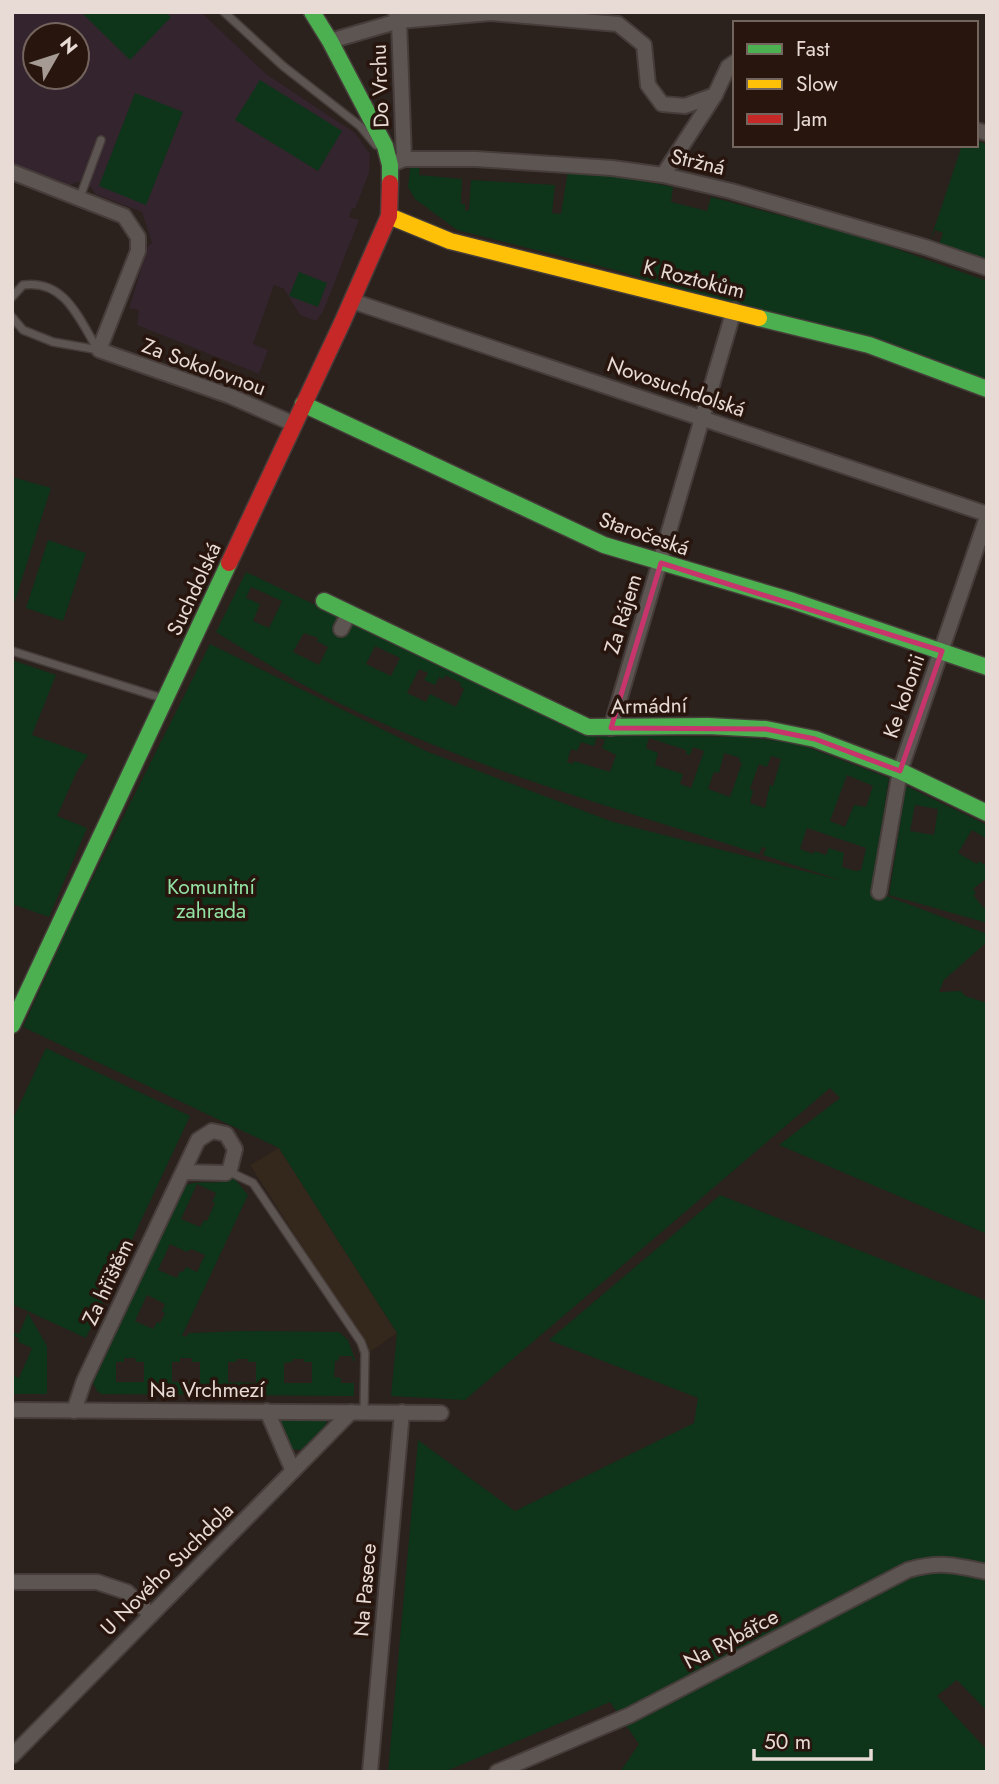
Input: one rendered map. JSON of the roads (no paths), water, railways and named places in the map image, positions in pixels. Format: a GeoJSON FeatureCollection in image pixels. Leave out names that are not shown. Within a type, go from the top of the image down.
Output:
{"type":"FeatureCollection","features":[{"type":"Feature","properties":{"kind":"street"},"geometry":{"type":"LineString","coordinates":[[312,12],[385,146],[397,162]]}},
{"type":"Feature","properties":{"kind":"street"},"geometry":{"type":"LineString","coordinates":[[330,41],[397,16],[491,13],[618,24],[643,45],[648,85],[662,104],[685,106],[715,95]]}},
{"type":"Feature","properties":{"kind":"street","name":"Do Vrchu"},"geometry":{"type":"LineString","coordinates":[[397,16],[397,162]]}},
{"type":"Feature","properties":{"kind":"street"},"geometry":{"type":"LineString","coordinates":[[663,175],[733,64]]}},
{"type":"Feature","properties":{"kind":"street","name":"Stržná"},"geometry":{"type":"LineString","coordinates":[[397,162],[476,159],[611,168],[663,175],[731,191],[925,247],[987,268]]}},
{"type":"Feature","properties":{"kind":"street","name":"Suchdolská"},"geometry":{"type":"LineString","coordinates":[[12,1025],[352,300],[389,216],[397,162]]}},
{"type":"Feature","properties":{"kind":"street"},"geometry":{"type":"LineString","coordinates":[[12,172],[124,216],[138,237],[138,251],[99,351]]}},
{"type":"Feature","properties":{"kind":"street","name":"K Roztokům"},"geometry":{"type":"LineString","coordinates":[[389,216],[450,241],[869,345],[987,389]]}},
{"type":"Feature","properties":{"kind":"street","name":"Novosuchdolská"},"geometry":{"type":"LineString","coordinates":[[352,300],[987,515]]}},
{"type":"Feature","properties":{"kind":"street","name":"Za Rájem"},"geometry":{"type":"LineString","coordinates":[[611,728],[734,310]]}},
{"type":"Feature","properties":{"kind":"street","name":"Za Sokolovnou"},"geometry":{"type":"LineString","coordinates":[[99,351],[230,396],[294,424]]}},
{"type":"Feature","properties":{"kind":"street","name":"Staročeská"},"geometry":{"type":"LineString","coordinates":[[303,404],[604,545],[793,601],[987,667]]}},
{"type":"Feature","properties":{"kind":"street","name":"Ke kolonii"},"geometry":{"type":"LineString","coordinates":[[878,892],[900,771],[987,515]]}},
{"type":"Feature","properties":{"kind":"street","name":"Armádní"},"geometry":{"type":"LineString","coordinates":[[324,601],[588,727],[708,726],[766,729],[816,739],[900,771],[987,813]]}},
{"type":"Feature","properties":{"kind":"street"},"geometry":{"type":"LineString","coordinates":[[341,629],[349,613]]}},
{"type":"Feature","properties":{"kind":"street","name":"Za hřištěm"},"geometry":{"type":"LineString","coordinates":[[74,1411],[84,1381],[198,1140],[212,1130],[226,1134],[235,1149],[230,1168]]}},
{"type":"Feature","properties":{"kind":"street"},"geometry":{"type":"LineString","coordinates":[[184,1172],[226,1173],[230,1168]]}},
{"type":"Feature","properties":{"kind":"street","name":"Na Vrchmezí"},"geometry":{"type":"LineString","coordinates":[[12,1410],[441,1413]]}},
{"type":"Feature","properties":{"kind":"street"},"geometry":{"type":"LineString","coordinates":[[267,1410],[293,1471]]}},
{"type":"Feature","properties":{"kind":"street","name":"U Nového Suchdola"},"geometry":{"type":"LineString","coordinates":[[12,1756],[293,1471],[358,1412]]}},
{"type":"Feature","properties":{"kind":"street","name":"Na Pasece"},"geometry":{"type":"LineString","coordinates":[[370,1772],[402,1412]]}},
{"type":"Feature","properties":{"kind":"street","name":"Na Rybářce"},"geometry":{"type":"LineString","coordinates":[[497,1772],[630,1715],[908,1570],[931,1564],[987,1572]]}},
{"type":"Feature","properties":{"kind":"street"},"geometry":{"type":"LineString","coordinates":[[12,1582],[97,1582],[127,1592],[152,1615]]}},
{"type":"Feature","properties":{"kind":"lane"},"geometry":{"type":"LineString","coordinates":[[224,12],[283,66],[360,125],[397,162]]}},
{"type":"Feature","properties":{"kind":"lane"},"geometry":{"type":"LineString","coordinates":[[80,197],[101,140]]}},
{"type":"Feature","properties":{"kind":"lane"},"geometry":{"type":"LineString","coordinates":[[12,297],[23,285],[38,283],[55,289],[69,302],[99,351]]}},
{"type":"Feature","properties":{"kind":"lane","name":"Za Sokolovnou"},"geometry":{"type":"LineString","coordinates":[[12,317],[23,330],[43,338],[99,351]]}},
{"type":"Feature","properties":{"kind":"lane"},"geometry":{"type":"LineString","coordinates":[[12,651],[166,699]]}},
{"type":"Feature","properties":{"kind":"lane"},"geometry":{"type":"LineString","coordinates":[[230,1168],[232,1173],[253,1183],[361,1342],[365,1353],[358,1412]]}},
{"type":"Feature","properties":{"kind":"park label","name":"Komunitní zahrada"},"geometry":{"type":"Point","coordinates":[211,899]}}]}
